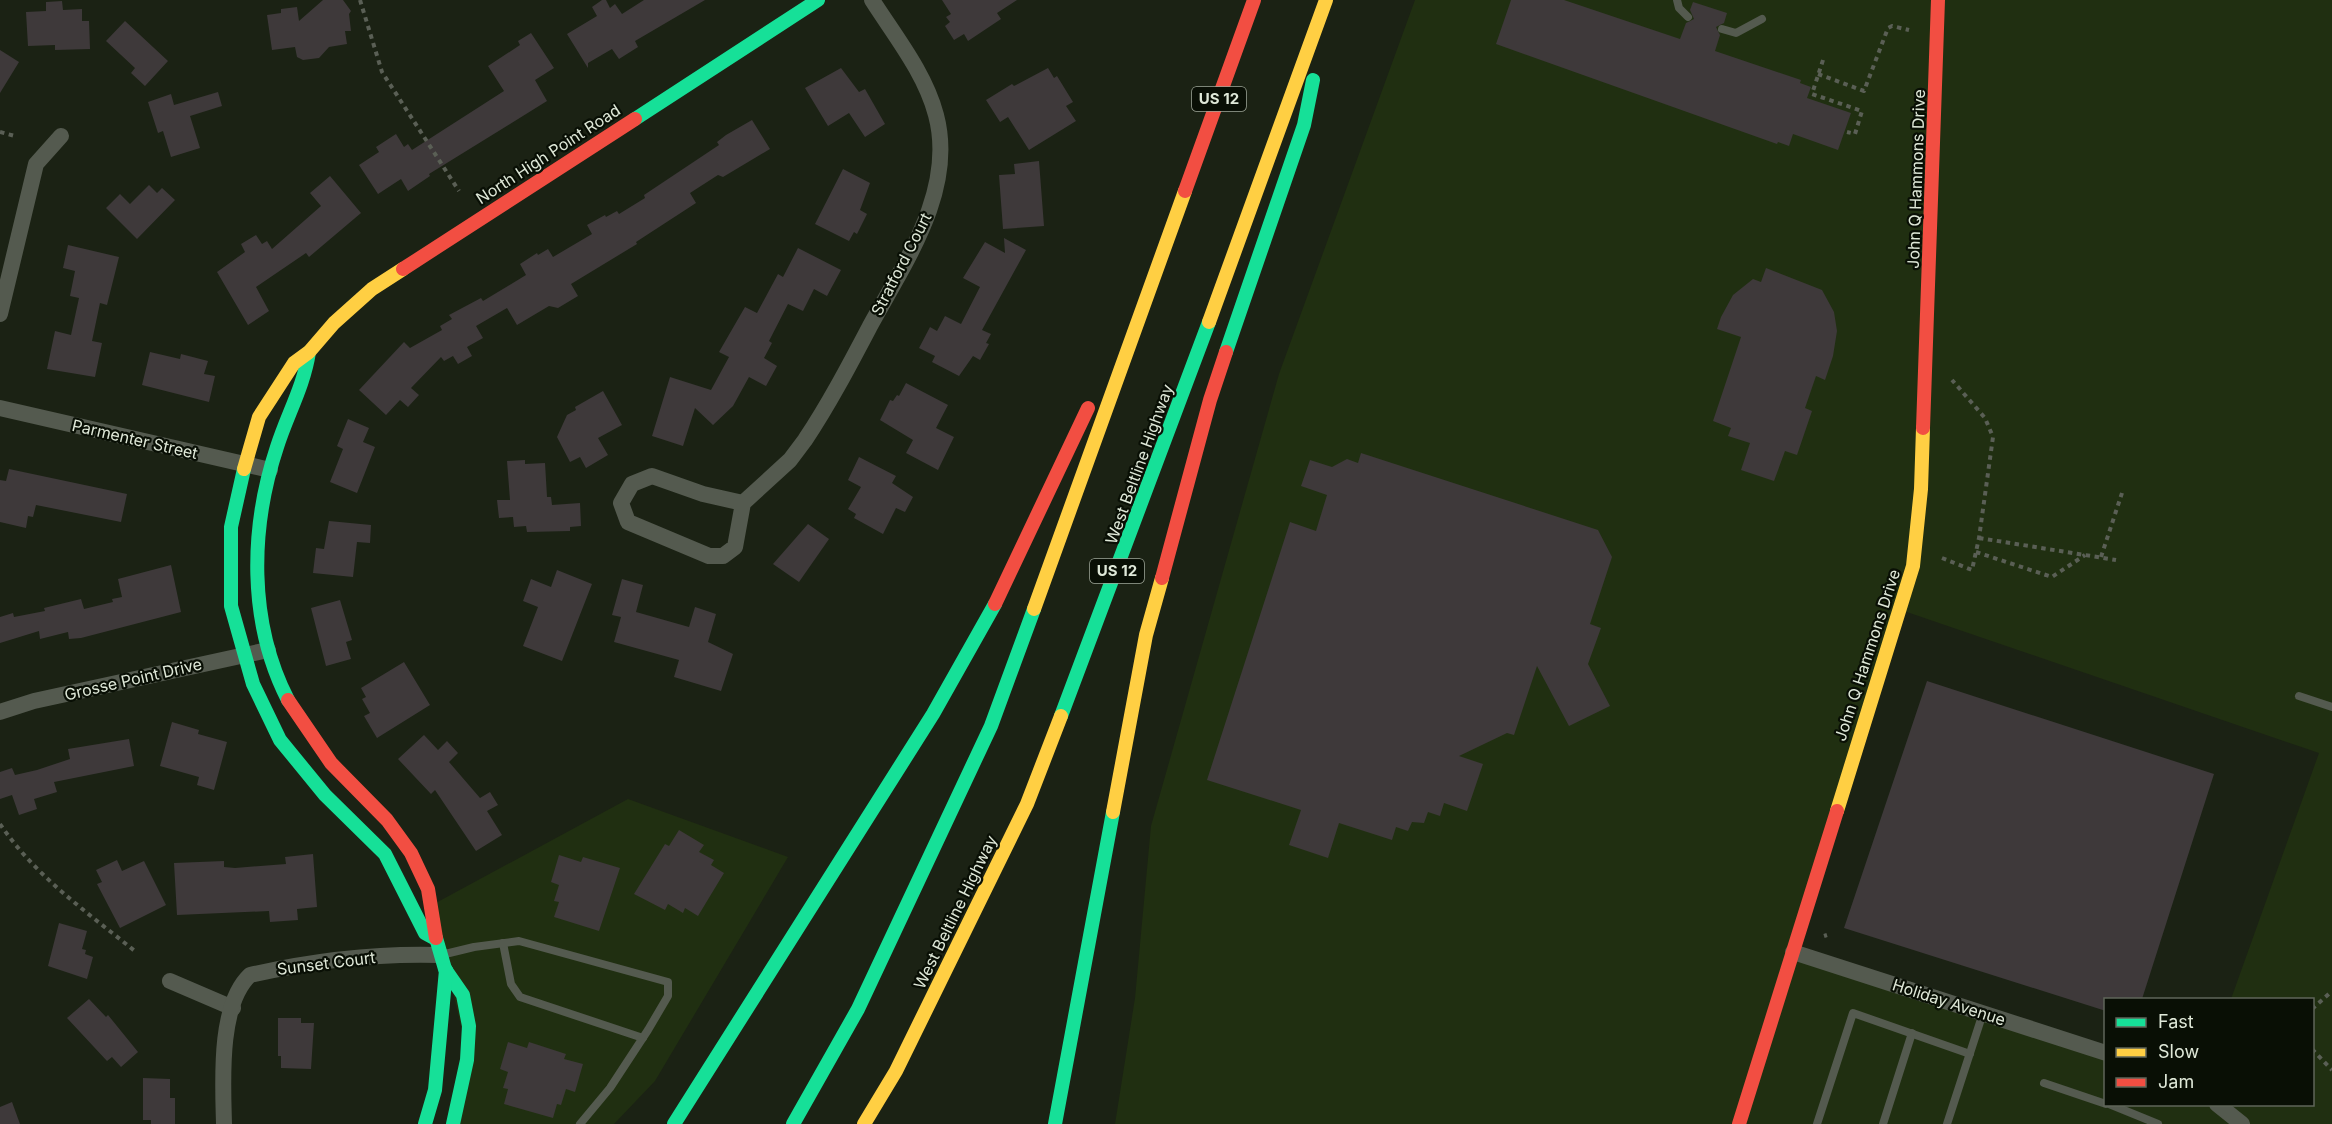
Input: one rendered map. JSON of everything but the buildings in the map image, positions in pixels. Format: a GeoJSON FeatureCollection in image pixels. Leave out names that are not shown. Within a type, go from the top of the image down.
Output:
{"type":"FeatureCollection","features":[{"type":"Feature","properties":{"kind":"main road","name":"North High Point Road"},"geometry":{"type":"LineString","coordinates":[[453,1124],[467,1051],[469,1020],[463,995],[441,955],[425,933],[385,854],[325,795],[280,740],[243,655],[231,606],[229,568],[231,527],[245,463],[260,417],[294,363],[309,352],[341,316],[372,289],[818,0]]}},
{"type":"Feature","properties":{"kind":"main road","name":"US 12"},"geometry":{"type":"LineString","coordinates":[[793,1124],[858,1009],[991,726],[1254,0]]}},
{"type":"Feature","properties":{"kind":"main road"},"geometry":{"type":"LineString","coordinates":[[1055,1124],[1146,635],[1210,400],[1304,125],[1328,0]]}},
{"type":"Feature","properties":{"kind":"main road","name":"West Beltline Highway"},"geometry":{"type":"LineString","coordinates":[[864,1124],[896,1071],[1027,804],[1145,498],[1328,0]]}},
{"type":"Feature","properties":{"kind":"main road","name":"John Q Hammons Drive"},"geometry":{"type":"LineString","coordinates":[[1739,1124],[1913,566],[1921,489],[1938,0]]}},
{"type":"Feature","properties":{"kind":"main road"},"geometry":{"type":"LineString","coordinates":[[1121,326],[1156,240],[1184,198]]}},
{"type":"Feature","properties":{"kind":"main road","name":"North High Point Road"},"geometry":{"type":"LineString","coordinates":[[309,352],[308,370],[270,470],[258,532],[257,588],[268,650],[291,705],[317,746],[359,794],[386,819],[413,854],[426,879],[441,955],[436,1082],[425,1124]]}},
{"type":"Feature","properties":{"kind":"main road"},"geometry":{"type":"LineString","coordinates":[[674,1124],[976,642],[1020,556],[1095,390]]}},
{"type":"Feature","properties":{"kind":"street","name":"Stratford Court"},"geometry":{"type":"LineString","coordinates":[[743,503],[790,460],[816,423],[917,239],[936,189],[941,163],[936,114],[913,64],[872,0]]}},
{"type":"Feature","properties":{"kind":"street"},"geometry":{"type":"LineString","coordinates":[[0,314],[36,164],[61,136]]}},
{"type":"Feature","properties":{"kind":"street","name":"Parmenter Street"},"geometry":{"type":"LineString","coordinates":[[0,408],[270,470]]}},
{"type":"Feature","properties":{"kind":"street"},"geometry":{"type":"LineString","coordinates":[[652,476],[703,494],[743,503],[735,547],[723,555],[709,556],[628,522],[621,504],[632,484],[652,476]]}},
{"type":"Feature","properties":{"kind":"street","name":"Grosse Point Drive"},"geometry":{"type":"LineString","coordinates":[[0,712],[34,701],[268,650]]}},
{"type":"Feature","properties":{"kind":"street","name":"Holiday Avenue"},"geometry":{"type":"LineString","coordinates":[[1793,952],[2104,1052]]}},
{"type":"Feature","properties":{"kind":"street","name":"Sunset Court"},"geometry":{"type":"LineString","coordinates":[[224,1124],[223,1048],[236,996],[250,975],[275,969],[403,954],[441,955]]}},
{"type":"Feature","properties":{"kind":"street"},"geometry":{"type":"LineString","coordinates":[[170,981],[233,1008]]}},
{"type":"Feature","properties":{"kind":"street"},"geometry":{"type":"LineString","coordinates":[[2220,1106],[2242,1124]]}},
{"type":"Feature","properties":{"kind":"lane"},"geometry":{"type":"LineString","coordinates":[[1677,0],[1679,8],[1688,17]]}},
{"type":"Feature","properties":{"kind":"lane"},"geometry":{"type":"LineString","coordinates":[[1722,29],[1736,33],[1762,19]]}},
{"type":"Feature","properties":{"kind":"lane"},"geometry":{"type":"LineString","coordinates":[[2299,696],[2332,706]]}},
{"type":"Feature","properties":{"kind":"lane"},"geometry":{"type":"LineString","coordinates":[[441,955],[519,941],[668,982],[668,996],[643,1038],[610,1088],[580,1124]]}},
{"type":"Feature","properties":{"kind":"lane"},"geometry":{"type":"LineString","coordinates":[[502,943],[511,984],[520,998],[643,1038]]}},
{"type":"Feature","properties":{"kind":"lane"},"geometry":{"type":"LineString","coordinates":[[1817,1124],[1853,1013],[1970,1054]]}},
{"type":"Feature","properties":{"kind":"lane"},"geometry":{"type":"LineString","coordinates":[[1947,1124],[1983,1013]]}},
{"type":"Feature","properties":{"kind":"lane"},"geometry":{"type":"LineString","coordinates":[[1883,1124],[1912,1034]]}},
{"type":"Feature","properties":{"kind":"lane"},"geometry":{"type":"LineString","coordinates":[[2044,1083],[2104,1103]]}},
{"type":"Feature","properties":{"kind":"lane"},"geometry":{"type":"LineString","coordinates":[[2112,1106],[2158,1124]]}},
{"type":"Feature","properties":{"kind":"path"},"geometry":{"type":"LineString","coordinates":[[360,0],[382,72],[459,191]]}},
{"type":"Feature","properties":{"kind":"path"},"geometry":{"type":"LineString","coordinates":[[1818,74],[1863,91],[1888,28],[1892,26],[1910,30]]}},
{"type":"Feature","properties":{"kind":"path"},"geometry":{"type":"LineString","coordinates":[[1823,60],[1812,94],[1862,111],[1855,134],[1847,132]]}},
{"type":"Feature","properties":{"kind":"path"},"geometry":{"type":"LineString","coordinates":[[0,132],[15,136]]}},
{"type":"Feature","properties":{"kind":"path"},"geometry":{"type":"LineString","coordinates":[[1942,558],[1972,570],[1979,538],[1993,437],[1985,418],[1952,380]]}},
{"type":"Feature","properties":{"kind":"path"},"geometry":{"type":"LineString","coordinates":[[2101,557],[2122,493]]}},
{"type":"Feature","properties":{"kind":"path"},"geometry":{"type":"LineString","coordinates":[[1979,538],[2116,560]]}},
{"type":"Feature","properties":{"kind":"path"},"geometry":{"type":"LineString","coordinates":[[1976,552],[2052,577],[2086,555]]}},
{"type":"Feature","properties":{"kind":"path"},"geometry":{"type":"LineString","coordinates":[[0,824],[15,847],[55,886],[136,952]]}},
{"type":"Feature","properties":{"kind":"path"},"geometry":{"type":"LineString","coordinates":[[2314,1008],[2332,991]]}},
{"type":"Feature","properties":{"kind":"path"},"geometry":{"type":"LineString","coordinates":[[2314,1050],[2332,1070]]}},
{"type":"Feature","properties":{"kind":"shaded area"},"geometry":{"type":"Polygon","coordinates":[[[1415,0],[2332,0],[2332,1124],[1115,1124],[1135,998],[1151,826],[1279,374],[1415,0]],[[1901,610],[1793,951],[2104,1053],[2104,1106],[2314,1106],[2314,998],[2231,998],[2319,753],[1901,610]]]}},
{"type":"Feature","properties":{"kind":"shaded area"},"geometry":{"type":"Polygon","coordinates":[[[628,799],[788,857],[655,1081],[614,1124],[453,1124],[467,1051],[432,905],[628,799]]]}},
{"type":"Feature","properties":{"kind":"traffic: fast"},"geometry":{"type":"LineString","coordinates":[[635,119],[818,0]]}},
{"type":"Feature","properties":{"kind":"traffic: fast"},"geometry":{"type":"LineString","coordinates":[[1226,352],[1304,125],[1313,80]]}},
{"type":"Feature","properties":{"kind":"traffic: fast"},"geometry":{"type":"LineString","coordinates":[[1061,716],[1209,322]]}},
{"type":"Feature","properties":{"kind":"traffic: fast"},"geometry":{"type":"LineString","coordinates":[[288,700],[275,670],[266,639],[257,575],[258,542],[268,478],[307,365],[309,352]]}},
{"type":"Feature","properties":{"kind":"traffic: fast"},"geometry":{"type":"LineString","coordinates":[[244,469],[231,527],[231,606],[253,684],[280,740],[325,795],[385,854],[425,933],[436,939]]}},
{"type":"Feature","properties":{"kind":"traffic: fast"},"geometry":{"type":"LineString","coordinates":[[674,1124],[933,714],[995,604]]}},
{"type":"Feature","properties":{"kind":"traffic: fast"},"geometry":{"type":"LineString","coordinates":[[793,1124],[858,1009],[991,726],[1034,609]]}},
{"type":"Feature","properties":{"kind":"traffic: fast"},"geometry":{"type":"LineString","coordinates":[[1055,1124],[1113,812]]}},
{"type":"Feature","properties":{"kind":"traffic: fast"},"geometry":{"type":"LineString","coordinates":[[436,938],[445,969],[463,995],[469,1026],[467,1060],[453,1124]]}},
{"type":"Feature","properties":{"kind":"traffic: fast"},"geometry":{"type":"LineString","coordinates":[[425,1124],[435,1090],[446,970]]}},
{"type":"Feature","properties":{"kind":"traffic: slow"},"geometry":{"type":"LineString","coordinates":[[1209,322],[1326,0]]}},
{"type":"Feature","properties":{"kind":"traffic: slow"},"geometry":{"type":"LineString","coordinates":[[1034,609],[1185,191]]}},
{"type":"Feature","properties":{"kind":"traffic: slow"},"geometry":{"type":"LineString","coordinates":[[244,469],[259,417],[294,363],[309,352],[334,323],[372,289],[403,269]]}},
{"type":"Feature","properties":{"kind":"traffic: slow"},"geometry":{"type":"LineString","coordinates":[[1837,811],[1913,566],[1921,489],[1923,428]]}},
{"type":"Feature","properties":{"kind":"traffic: slow"},"geometry":{"type":"LineString","coordinates":[[1113,812],[1146,635],[1162,578]]}},
{"type":"Feature","properties":{"kind":"traffic: slow"},"geometry":{"type":"LineString","coordinates":[[864,1124],[896,1071],[1027,804],[1061,716]]}},
{"type":"Feature","properties":{"kind":"traffic: jam"},"geometry":{"type":"LineString","coordinates":[[1185,191],[1254,0]]}},
{"type":"Feature","properties":{"kind":"traffic: jam"},"geometry":{"type":"LineString","coordinates":[[1923,428],[1938,0]]}},
{"type":"Feature","properties":{"kind":"traffic: jam"},"geometry":{"type":"LineString","coordinates":[[403,269],[635,119]]}},
{"type":"Feature","properties":{"kind":"traffic: jam"},"geometry":{"type":"LineString","coordinates":[[1162,578],[1210,400],[1226,352]]}},
{"type":"Feature","properties":{"kind":"traffic: jam"},"geometry":{"type":"LineString","coordinates":[[995,604],[1088,408]]}},
{"type":"Feature","properties":{"kind":"traffic: jam"},"geometry":{"type":"LineString","coordinates":[[288,700],[331,763],[387,820],[411,853],[428,889],[436,938]]}},
{"type":"Feature","properties":{"kind":"traffic: jam"},"geometry":{"type":"LineString","coordinates":[[1739,1124],[1837,811]]}}]}
